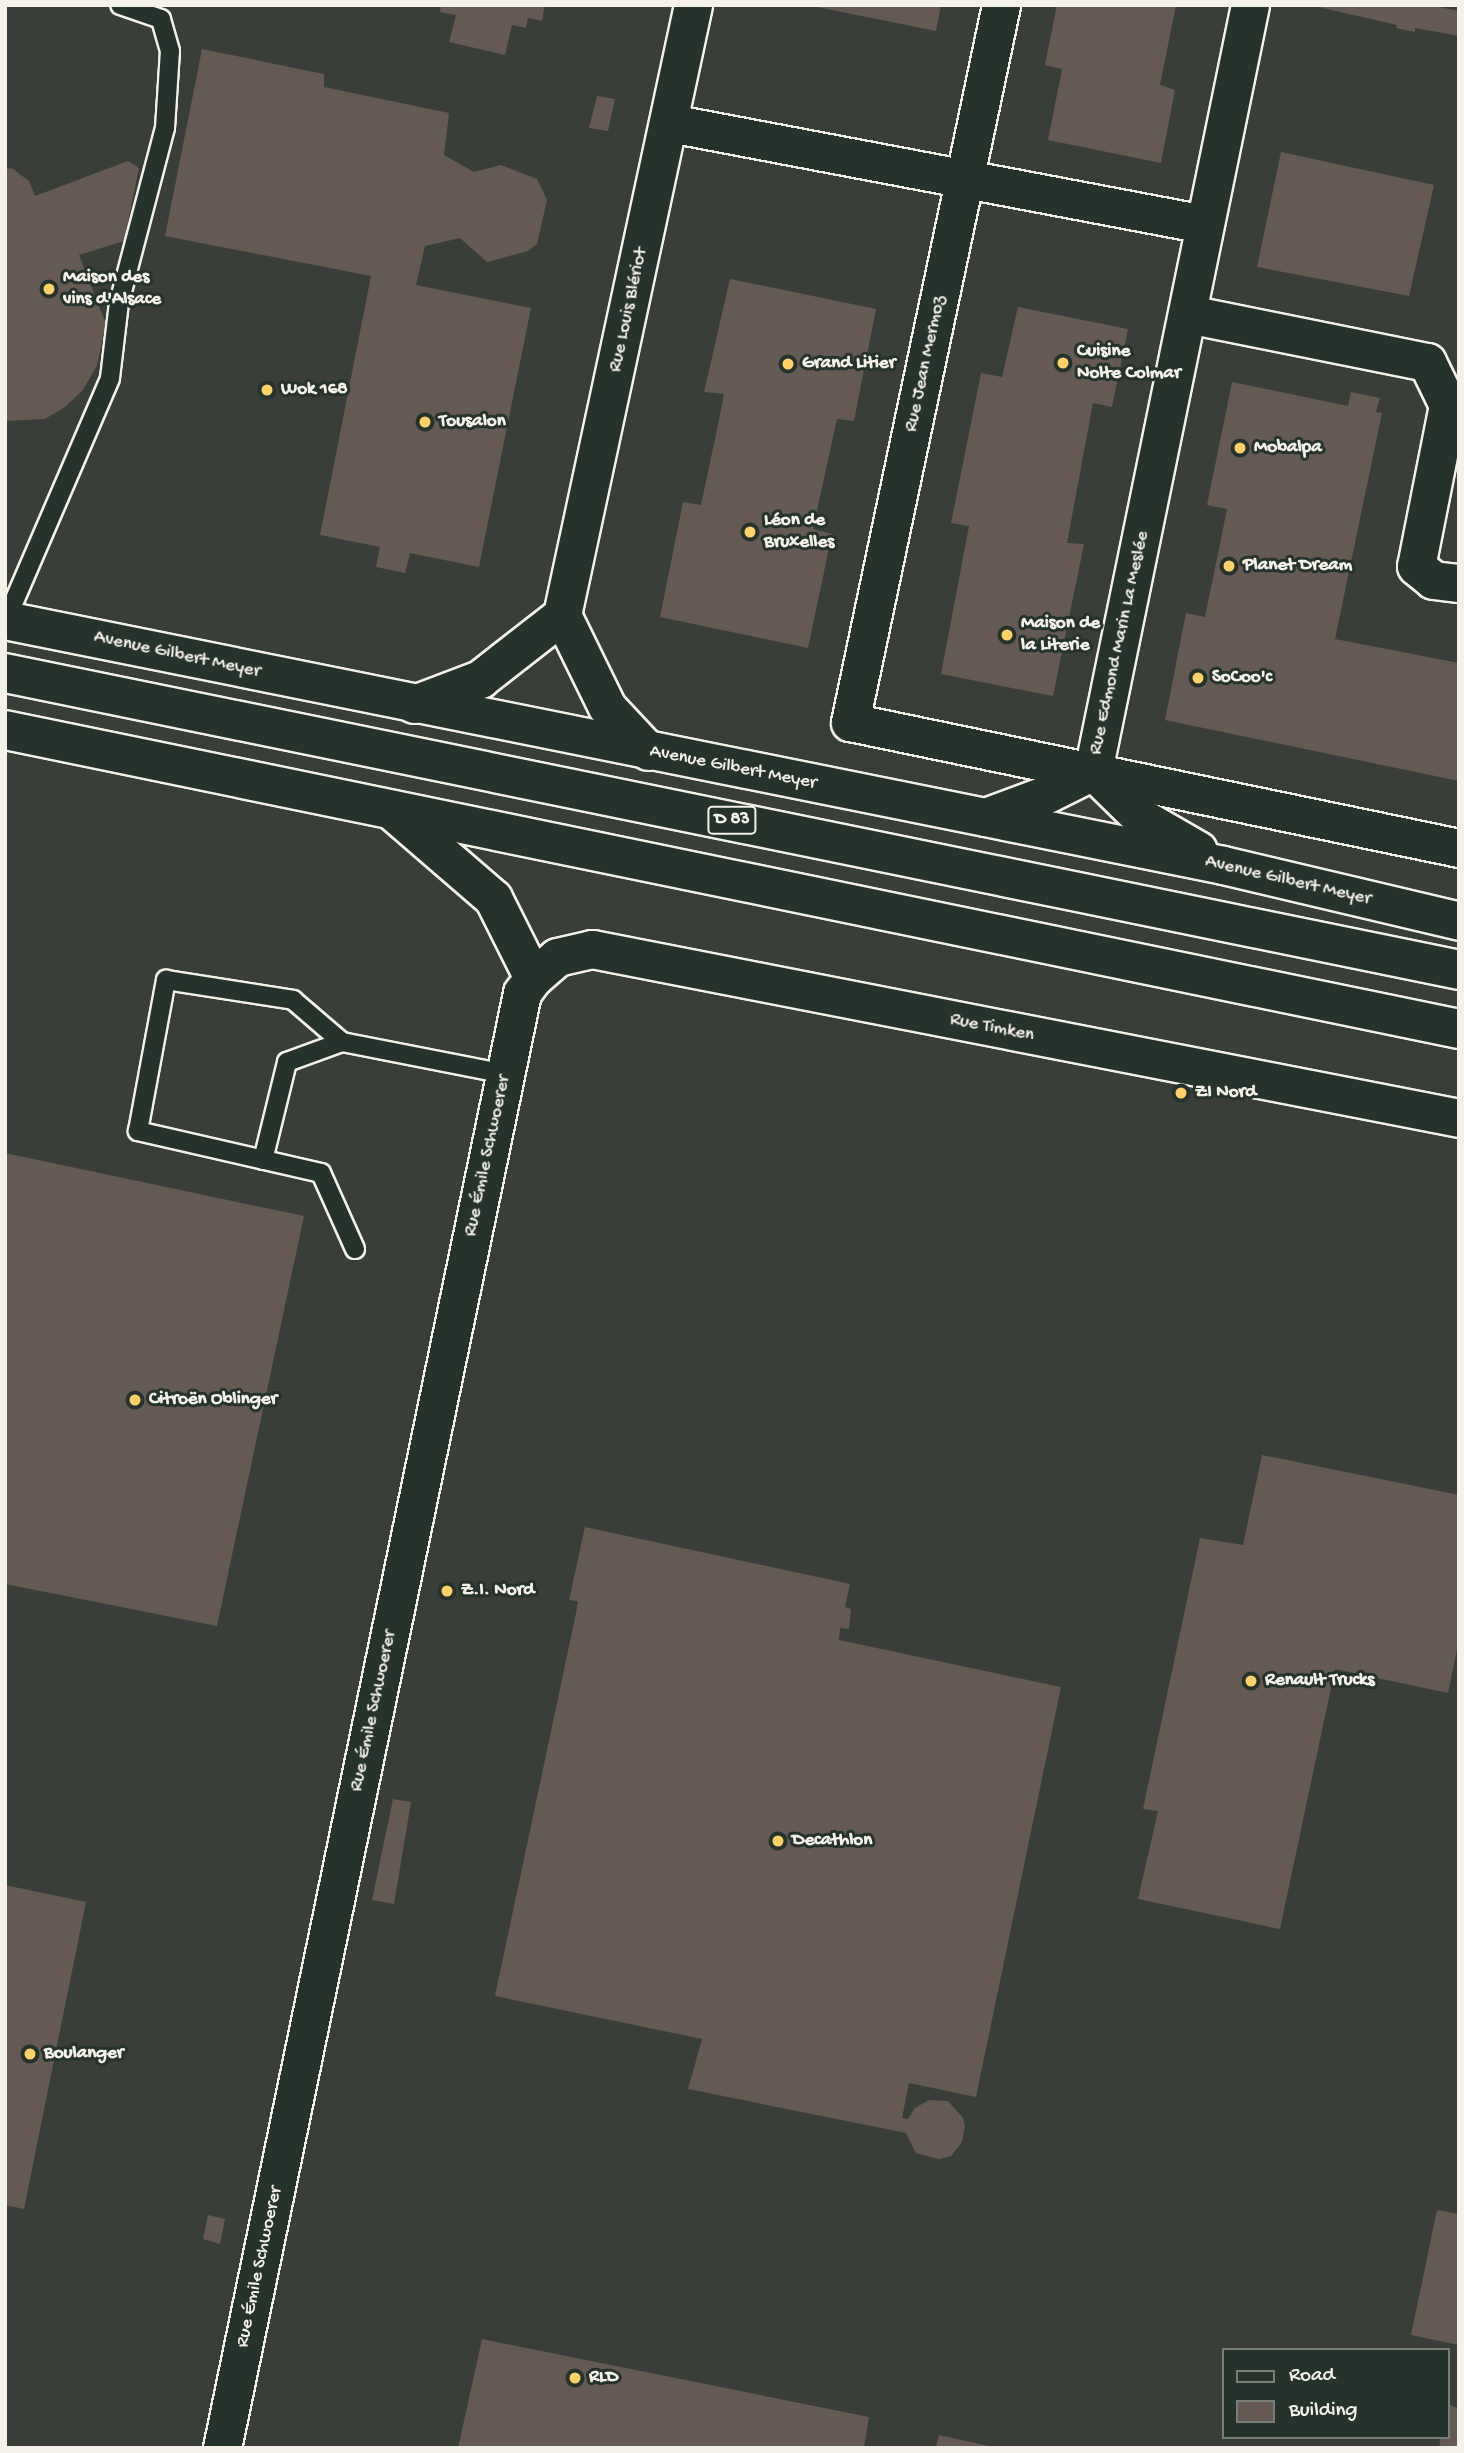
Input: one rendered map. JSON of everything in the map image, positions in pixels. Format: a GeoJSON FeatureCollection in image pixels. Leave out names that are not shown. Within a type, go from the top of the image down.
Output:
{"type":"FeatureCollection","features":[{"type":"Feature","properties":{"kind":"main road","name":"D 83"},"geometry":{"type":"LineString","coordinates":[[5,673],[1459,970]]}},
{"type":"Feature","properties":{"kind":"main road"},"geometry":{"type":"LineString","coordinates":[[5,730],[1459,1029]]}},
{"type":"Feature","properties":{"kind":"street","name":"Rue Louis Blériot"},"geometry":{"type":"LineString","coordinates":[[562,615],[670,123],[693,5]]}},
{"type":"Feature","properties":{"kind":"street","name":"Rue Jean Mermoz"},"geometry":{"type":"LineString","coordinates":[[1001,5],[850,722],[1093,771]]}},
{"type":"Feature","properties":{"kind":"street","name":"Rue Edmond Marin La Meslée"},"geometry":{"type":"LineString","coordinates":[[1250,5],[1093,771],[1459,848]]}},
{"type":"Feature","properties":{"kind":"street"},"geometry":{"type":"LineString","coordinates":[[670,123],[1204,224]]}},
{"type":"Feature","properties":{"kind":"street"},"geometry":{"type":"LineString","coordinates":[[1188,314],[1427,362],[1453,406],[1416,566],[1433,580],[1459,583]]}},
{"type":"Feature","properties":{"kind":"street"},"geometry":{"type":"LineString","coordinates":[[414,704],[480,679],[562,615],[607,707],[648,751]]}},
{"type":"Feature","properties":{"kind":"street","name":"Avenue Gilbert Meyer"},"geometry":{"type":"LineString","coordinates":[[6,620],[1223,865],[1459,921]]}},
{"type":"Feature","properties":{"kind":"street"},"geometry":{"type":"LineString","coordinates":[[984,817],[1047,794],[1093,771],[1139,816],[1223,865]]}},
{"type":"Feature","properties":{"kind":"street"},"geometry":{"type":"LineString","coordinates":[[391,810],[493,898],[533,978]]}},
{"type":"Feature","properties":{"kind":"street","name":"Rue Timken"},"geometry":{"type":"LineString","coordinates":[[533,978],[557,957],[592,949],[1459,1118]]}},
{"type":"Feature","properties":{"kind":"street","name":"Rue Émile Schwoerer"},"geometry":{"type":"LineString","coordinates":[[222,2448],[505,1073],[522,993],[533,978]]}},
{"type":"Feature","properties":{"kind":"lane"},"geometry":{"type":"LineString","coordinates":[[6,620],[110,378],[119,303],[165,128],[170,51],[161,19],[120,5]]}},
{"type":"Feature","properties":{"kind":"lane"},"geometry":{"type":"LineString","coordinates":[[355,1249],[321,1173],[138,1131],[166,980],[293,1000],[342,1042],[505,1073]]}},
{"type":"Feature","properties":{"kind":"lane"},"geometry":{"type":"LineString","coordinates":[[263,1160],[287,1062],[342,1042]]}},
{"type":"Feature","properties":{"kind":"building"},"geometry":{"type":"Polygon","coordinates":[[[441,5],[545,5],[542,21],[528,18],[526,28],[512,25],[505,55],[449,42],[456,15],[440,12],[441,5]]]}},
{"type":"Feature","properties":{"kind":"building"},"geometry":{"type":"Polygon","coordinates":[[[807,5],[941,5],[936,31],[807,5]]]}},
{"type":"Feature","properties":{"kind":"building"},"geometry":{"type":"Polygon","coordinates":[[[1057,5],[1176,5],[1160,85],[1175,90],[1161,163],[1048,140],[1062,69],[1045,65],[1057,5]]]}},
{"type":"Feature","properties":{"kind":"building"},"geometry":{"type":"Polygon","coordinates":[[[1310,5],[1429,5],[1459,11],[1459,36],[1415,28],[1415,32],[1396,28],[1397,25],[1310,5]]]}},
{"type":"Feature","properties":{"kind":"building"},"geometry":{"type":"Polygon","coordinates":[[[202,49],[324,74],[324,87],[449,113],[444,155],[474,172],[501,165],[537,179],[547,200],[537,244],[528,251],[487,262],[460,238],[425,246],[416,285],[531,308],[479,567],[410,553],[405,573],[376,567],[380,547],[320,535],[371,276],[165,236],[202,49]]]}},
{"type":"Feature","properties":{"kind":"building"},"geometry":{"type":"Polygon","coordinates":[[[597,96],[615,99],[608,131],[589,128],[597,96]]]}},
{"type":"Feature","properties":{"kind":"building"},"geometry":{"type":"Polygon","coordinates":[[[1281,152],[1434,185],[1409,296],[1257,267],[1281,152]]]}},
{"type":"Feature","properties":{"kind":"building","name":"Maison des vins d'Alsace"},"geometry":{"type":"Polygon","coordinates":[[[128,161],[139,168],[124,241],[79,255],[106,324],[97,365],[83,390],[65,407],[45,419],[5,421],[5,168],[13,169],[29,181],[35,196],[128,161]]]}},
{"type":"Feature","properties":{"kind":"building"},"geometry":{"type":"Polygon","coordinates":[[[730,279],[876,309],[854,421],[837,419],[813,529],[832,534],[808,648],[660,617],[683,502],[701,505],[720,415],[724,394],[704,392],[730,279]]]}},
{"type":"Feature","properties":{"kind":"building"},"geometry":{"type":"Polygon","coordinates":[[[1018,307],[1128,329],[1112,407],[1093,403],[1067,543],[1084,544],[1053,696],[941,674],[969,526],[951,523],[981,373],[1002,377],[1018,307]]]}},
{"type":"Feature","properties":{"kind":"building"},"geometry":{"type":"Polygon","coordinates":[[[1232,382],[1348,406],[1351,392],[1380,398],[1376,412],[1382,413],[1335,639],[1459,663],[1459,781],[1165,720],[1186,613],[1205,617],[1227,509],[1207,505],[1232,382]]]}},
{"type":"Feature","properties":{"kind":"building","name":"Citroën Oblinger"},"geometry":{"type":"Polygon","coordinates":[[[5,1153],[304,1216],[217,1626],[5,1584],[5,1153]]]}},
{"type":"Feature","properties":{"kind":"building","name":"Renault Trucks"},"geometry":{"type":"Polygon","coordinates":[[[1262,1455],[1459,1495],[1459,1640],[1448,1693],[1335,1669],[1280,1929],[1138,1899],[1158,1811],[1143,1809],[1200,1538],[1243,1545],[1262,1455]]]}},
{"type":"Feature","properties":{"kind":"building","name":"Decathlon"},"geometry":{"type":"Polygon","coordinates":[[[585,1527],[850,1584],[845,1607],[851,1609],[849,1629],[840,1628],[839,1640],[1061,1687],[976,2097],[909,2083],[902,2118],[908,2119],[915,2108],[929,2100],[948,2101],[963,2118],[965,2126],[962,2142],[951,2156],[939,2159],[916,2153],[906,2133],[688,2089],[702,2039],[495,1996],[576,1613],[578,1601],[569,1600],[585,1527]]]}},
{"type":"Feature","properties":{"kind":"building"},"geometry":{"type":"Polygon","coordinates":[[[393,1799],[411,1802],[394,1904],[372,1900],[393,1799]]]}},
{"type":"Feature","properties":{"kind":"building","name":"Boulanger"},"geometry":{"type":"Polygon","coordinates":[[[5,1885],[86,1902],[24,2209],[5,2205],[5,1885]]]}},
{"type":"Feature","properties":{"kind":"building"},"geometry":{"type":"Polygon","coordinates":[[[1437,2210],[1459,2214],[1459,2345],[1411,2335],[1437,2210]]]}},
{"type":"Feature","properties":{"kind":"building"},"geometry":{"type":"Polygon","coordinates":[[[208,2215],[225,2219],[220,2244],[203,2239],[208,2215]]]}},
{"type":"Feature","properties":{"kind":"building","name":"RLD"},"geometry":{"type":"Polygon","coordinates":[[[482,2339],[869,2417],[864,2448],[458,2448],[482,2339]]]}},
{"type":"Feature","properties":{"kind":"building"},"geometry":{"type":"Polygon","coordinates":[[[1450,2405],[1459,2409],[1459,2448],[1439,2448],[1441,2439],[1450,2439],[1450,2405]]]}},
{"type":"Feature","properties":{"kind":"building"},"geometry":{"type":"Polygon","coordinates":[[[939,2435],[993,2447],[936,2448],[939,2435]]]}},
{"type":"Feature","properties":{"kind":"place","name":"Maison des vins d'Alsace"},"geometry":{"type":"Point","coordinates":[49,289]}},
{"type":"Feature","properties":{"kind":"place","name":"Cuisine Nolte Colmar"},"geometry":{"type":"Point","coordinates":[1063,363]}},
{"type":"Feature","properties":{"kind":"place","name":"Grand Litier"},"geometry":{"type":"Point","coordinates":[788,364]}},
{"type":"Feature","properties":{"kind":"place","name":"Wok 168"},"geometry":{"type":"Point","coordinates":[267,390]}},
{"type":"Feature","properties":{"kind":"place","name":"Tousalon"},"geometry":{"type":"Point","coordinates":[425,422]}},
{"type":"Feature","properties":{"kind":"place","name":"Mobalpa"},"geometry":{"type":"Point","coordinates":[1240,448]}},
{"type":"Feature","properties":{"kind":"place","name":"Léon de Bruxelles"},"geometry":{"type":"Point","coordinates":[750,532]}},
{"type":"Feature","properties":{"kind":"place","name":"Planet Dream"},"geometry":{"type":"Point","coordinates":[1229,566]}},
{"type":"Feature","properties":{"kind":"place","name":"Maison de la Literie"},"geometry":{"type":"Point","coordinates":[1007,635]}},
{"type":"Feature","properties":{"kind":"place","name":"SoCoo'c"},"geometry":{"type":"Point","coordinates":[1198,678]}},
{"type":"Feature","properties":{"kind":"place","name":"ZI Nord"},"geometry":{"type":"Point","coordinates":[1181,1093]}},
{"type":"Feature","properties":{"kind":"place","name":"Citroën Oblinger"},"geometry":{"type":"Point","coordinates":[135,1400]}},
{"type":"Feature","properties":{"kind":"place","name":"Z.I. Nord"},"geometry":{"type":"Point","coordinates":[447,1591]}},
{"type":"Feature","properties":{"kind":"place","name":"Renault Trucks"},"geometry":{"type":"Point","coordinates":[1251,1681]}},
{"type":"Feature","properties":{"kind":"place","name":"Decathlon"},"geometry":{"type":"Point","coordinates":[778,1841]}},
{"type":"Feature","properties":{"kind":"place","name":"Boulanger"},"geometry":{"type":"Point","coordinates":[30,2054]}},
{"type":"Feature","properties":{"kind":"place","name":"RLD"},"geometry":{"type":"Point","coordinates":[575,2378]}}]}
